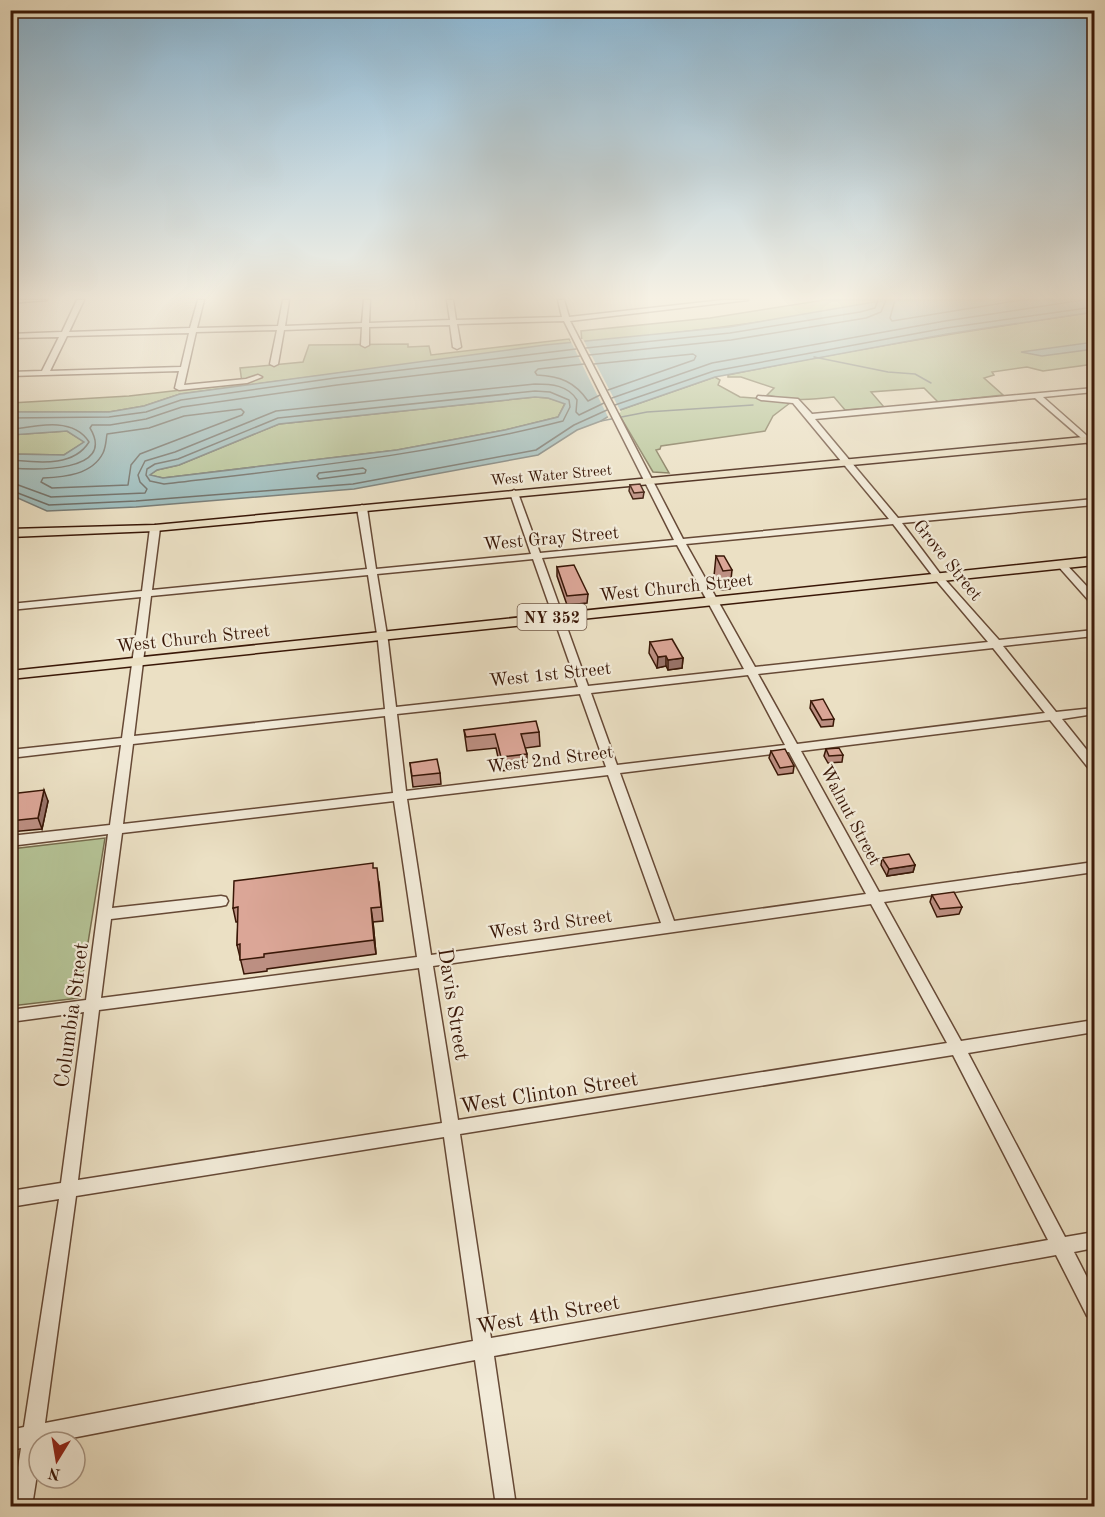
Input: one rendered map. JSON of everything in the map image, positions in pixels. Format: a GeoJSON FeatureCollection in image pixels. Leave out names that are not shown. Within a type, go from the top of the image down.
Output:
{"type":"FeatureCollection","features":[{"type":"Feature","properties":{"kind":"main road","name":"West Water Street"},"geometry":{"type":"LineString","coordinates":[[10,533],[155,528],[846,462],[1092,441]]}},
{"type":"Feature","properties":{"kind":"main road","name":"West Church Street"},"geometry":{"type":"LineString","coordinates":[[10,675],[1095,561]]}},
{"type":"Feature","properties":{"kind":"street"},"geometry":{"type":"LineString","coordinates":[[10,374],[121,371]]}},
{"type":"Feature","properties":{"kind":"street"},"geometry":{"type":"LineString","coordinates":[[182,371],[178,388],[247,381],[258,376]]}},
{"type":"Feature","properties":{"kind":"street","name":"Walnut Street"},"geometry":{"type":"LineString","coordinates":[[593,371],[680,542],[958,1049],[1095,1309]]}},
{"type":"Feature","properties":{"kind":"street"},"geometry":{"type":"LineString","coordinates":[[809,417],[1095,390]]}},
{"type":"Feature","properties":{"kind":"street"},"geometry":{"type":"LineString","coordinates":[[1036,395],[1092,441]]}},
{"type":"Feature","properties":{"kind":"street","name":"Grove Street"},"geometry":{"type":"LineString","coordinates":[[761,398],[795,401],[897,522],[938,577],[1095,767]]}},
{"type":"Feature","properties":{"kind":"street"},"geometry":{"type":"LineString","coordinates":[[514,493],[669,927]]}},
{"type":"Feature","properties":{"kind":"street","name":"West Gray Street"},"geometry":{"type":"LineString","coordinates":[[10,607],[1095,502]]}},
{"type":"Feature","properties":{"kind":"street","name":"Davis Street"},"geometry":{"type":"LineString","coordinates":[[362,508],[392,711],[400,796],[506,1506]]}},
{"type":"Feature","properties":{"kind":"street","name":"Columbia Street"},"geometry":{"type":"LineString","coordinates":[[33,1430],[69,1190],[125,742],[155,528]]}},
{"type":"Feature","properties":{"kind":"street"},"geometry":{"type":"LineString","coordinates":[[1061,564],[1095,600]]}},
{"type":"Feature","properties":{"kind":"street","name":"West 1st Street"},"geometry":{"type":"LineString","coordinates":[[10,754],[584,688],[1095,633]]}},
{"type":"Feature","properties":{"kind":"street","name":"West 2nd Street"},"geometry":{"type":"LineString","coordinates":[[10,840],[400,796],[1095,711]]}},
{"type":"Feature","properties":{"kind":"street","name":"West 3rd Street"},"geometry":{"type":"LineString","coordinates":[[10,1016],[426,961],[1095,867]]}},
{"type":"Feature","properties":{"kind":"street"},"geometry":{"type":"LineString","coordinates":[[105,914],[221,901]]}},
{"type":"Feature","properties":{"kind":"street","name":"West Clinton Street"},"geometry":{"type":"LineString","coordinates":[[10,1199],[1095,1026]]}},
{"type":"Feature","properties":{"kind":"street","name":"West 4th Street"},"geometry":{"type":"LineString","coordinates":[[68,1430],[481,1349],[1095,1240]]}},
{"type":"Feature","properties":{"kind":"street","name":"West 4th Street"},"geometry":{"type":"LineString","coordinates":[[10,1440],[27,1438]]}},
{"type":"Feature","properties":{"kind":"street","name":"Columbia Street"},"geometry":{"type":"LineString","coordinates":[[22,1506],[27,1472]]}},
{"type":"Feature","properties":{"kind":"green space"},"geometry":{"type":"Polygon","coordinates":[[[240,371],[358,371],[180,394],[144,406],[109,412],[11,412],[11,403],[129,396],[242,383],[240,371]]]}},
{"type":"Feature","properties":{"kind":"green space"},"geometry":{"type":"Polygon","coordinates":[[[750,371],[1000,371],[992,372],[994,375],[984,378],[1003,395],[938,402],[924,388],[871,392],[884,407],[845,410],[834,397],[800,399],[775,397],[767,395],[774,388],[741,377],[728,377],[728,375],[750,371]]]}},
{"type":"Feature","properties":{"kind":"green space"},"geometry":{"type":"Polygon","coordinates":[[[715,377],[720,380],[718,385],[740,397],[784,400],[790,403],[773,416],[765,431],[661,446],[656,450],[669,473],[653,472],[617,411],[715,377]]]}},
{"type":"Feature","properties":{"kind":"green space"},"geometry":{"type":"Polygon","coordinates":[[[535,397],[565,403],[558,417],[505,430],[397,450],[163,478],[149,475],[279,424],[535,397]]]}},
{"type":"Feature","properties":{"kind":"green space"},"geometry":{"type":"Polygon","coordinates":[[[67,431],[85,442],[64,455],[11,454],[10,435],[67,431]]]}},
{"type":"Feature","properties":{"kind":"green space"},"geometry":{"type":"Polygon","coordinates":[[[105,838],[79,998],[11,1006],[11,849],[105,838]]]}},
{"type":"Feature","properties":{"kind":"water"},"geometry":{"type":"Polygon","coordinates":[[[353,371],[748,371],[715,377],[617,411],[601,421],[577,430],[538,455],[354,489],[136,507],[47,511],[11,495],[10,454],[64,455],[84,442],[67,431],[11,435],[11,412],[109,412],[144,406],[180,394],[353,371]],[[535,397],[279,424],[179,465],[157,470],[150,475],[163,478],[397,450],[505,430],[558,417],[565,404],[548,398],[535,397]]]}},
{"type":"Feature","properties":{"kind":"pier"},"geometry":{"type":"Polygon","coordinates":[[[585,371],[600,371],[621,412],[609,419],[585,371]]]}},
{"type":"Feature","properties":{"kind":"building"},"geometry":{"type":"Polygon","coordinates":[[[640,484],[644,492],[634,493],[630,485],[640,484]]]}},
{"type":"Feature","properties":{"kind":"building"},"geometry":{"type":"Polygon","coordinates":[[[716,556],[724,556],[732,570],[723,571],[716,556]]]}},
{"type":"Feature","properties":{"kind":"building"},"geometry":{"type":"Polygon","coordinates":[[[574,565],[588,594],[567,596],[557,567],[574,565]]]}},
{"type":"Feature","properties":{"kind":"building"},"geometry":{"type":"Polygon","coordinates":[[[672,639],[683,658],[668,660],[666,656],[658,657],[650,642],[672,639]]]}},
{"type":"Feature","properties":{"kind":"building"},"geometry":{"type":"Polygon","coordinates":[[[823,699],[834,719],[822,720],[811,701],[823,699]]]}},
{"type":"Feature","properties":{"kind":"building"},"geometry":{"type":"Polygon","coordinates":[[[536,721],[539,732],[521,734],[527,754],[501,757],[495,734],[466,737],[464,730],[536,721]]]}},
{"type":"Feature","properties":{"kind":"building"},"geometry":{"type":"Polygon","coordinates":[[[839,748],[843,755],[829,756],[826,749],[839,748]]]}},
{"type":"Feature","properties":{"kind":"building"},"geometry":{"type":"Polygon","coordinates":[[[785,749],[794,766],[780,768],[771,751],[785,749]]]}},
{"type":"Feature","properties":{"kind":"building"},"geometry":{"type":"Polygon","coordinates":[[[437,759],[440,773],[412,776],[410,763],[437,759]]]}},
{"type":"Feature","properties":{"kind":"building"},"geometry":{"type":"Polygon","coordinates":[[[44,790],[38,818],[10,821],[10,794],[44,790]]]}},
{"type":"Feature","properties":{"kind":"building"},"geometry":{"type":"Polygon","coordinates":[[[909,854],[915,865],[889,869],[882,858],[909,854]]]}},
{"type":"Feature","properties":{"kind":"building"},"geometry":{"type":"Polygon","coordinates":[[[373,863],[373,868],[377,868],[381,907],[371,908],[374,940],[264,954],[264,957],[240,960],[240,944],[237,945],[238,907],[233,908],[234,881],[373,863]]]}},
{"type":"Feature","properties":{"kind":"building"},"geometry":{"type":"Polygon","coordinates":[[[954,892],[962,907],[940,909],[932,895],[954,892]]]}},
{"type":"Feature","properties":{"kind":"waterway"},"geometry":{"type":"LineString","coordinates":[[882,371],[915,374],[931,383]]}},
{"type":"Feature","properties":{"kind":"waterway"},"geometry":{"type":"LineString","coordinates":[[601,421],[647,412],[753,405]]}}]}
